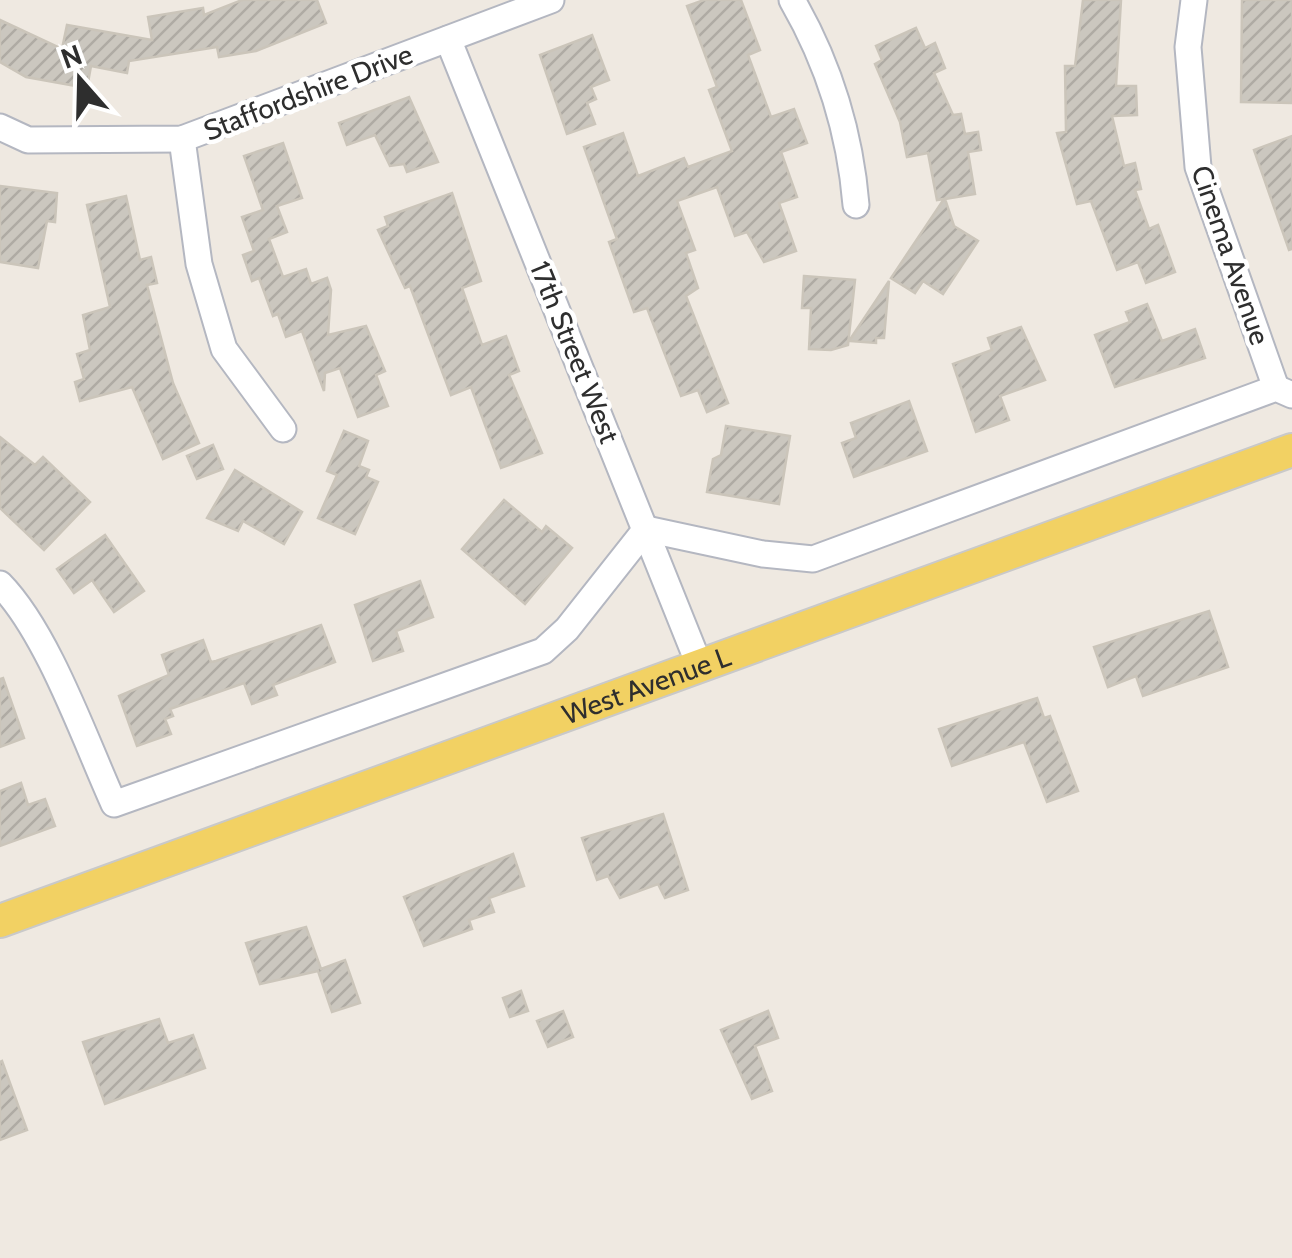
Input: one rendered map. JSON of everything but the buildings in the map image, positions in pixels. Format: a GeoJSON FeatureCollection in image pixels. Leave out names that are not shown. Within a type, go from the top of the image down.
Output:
{"type":"FeatureCollection","features":[{"type":"Feature","properties":{"kind":"main road","name":"West Avenue L"},"geometry":{"type":"LineString","coordinates":[[0,920],[1292,450]]}},
{"type":"Feature","properties":{"kind":"street","name":"Staffordshire Drive"},"geometry":{"type":"LineString","coordinates":[[0,127],[28,140],[182,139],[551,0]]}},
{"type":"Feature","properties":{"kind":"street"},"geometry":{"type":"LineString","coordinates":[[792,0],[815,40],[851,145],[856,205]]}},
{"type":"Feature","properties":{"kind":"street","name":"Cinema Avenue"},"geometry":{"type":"LineString","coordinates":[[1194,0],[1188,47],[1198,168],[1284,391]]}},
{"type":"Feature","properties":{"kind":"street","name":"17th Street West"},"geometry":{"type":"LineString","coordinates":[[448,39],[700,667]]}},
{"type":"Feature","properties":{"kind":"street"},"geometry":{"type":"LineString","coordinates":[[182,139],[199,264],[224,349],[283,429]]}},
{"type":"Feature","properties":{"kind":"street"},"geometry":{"type":"LineString","coordinates":[[0,584],[16,600],[114,804],[543,652],[568,629],[646,529],[813,560],[1284,391]]}}]}
